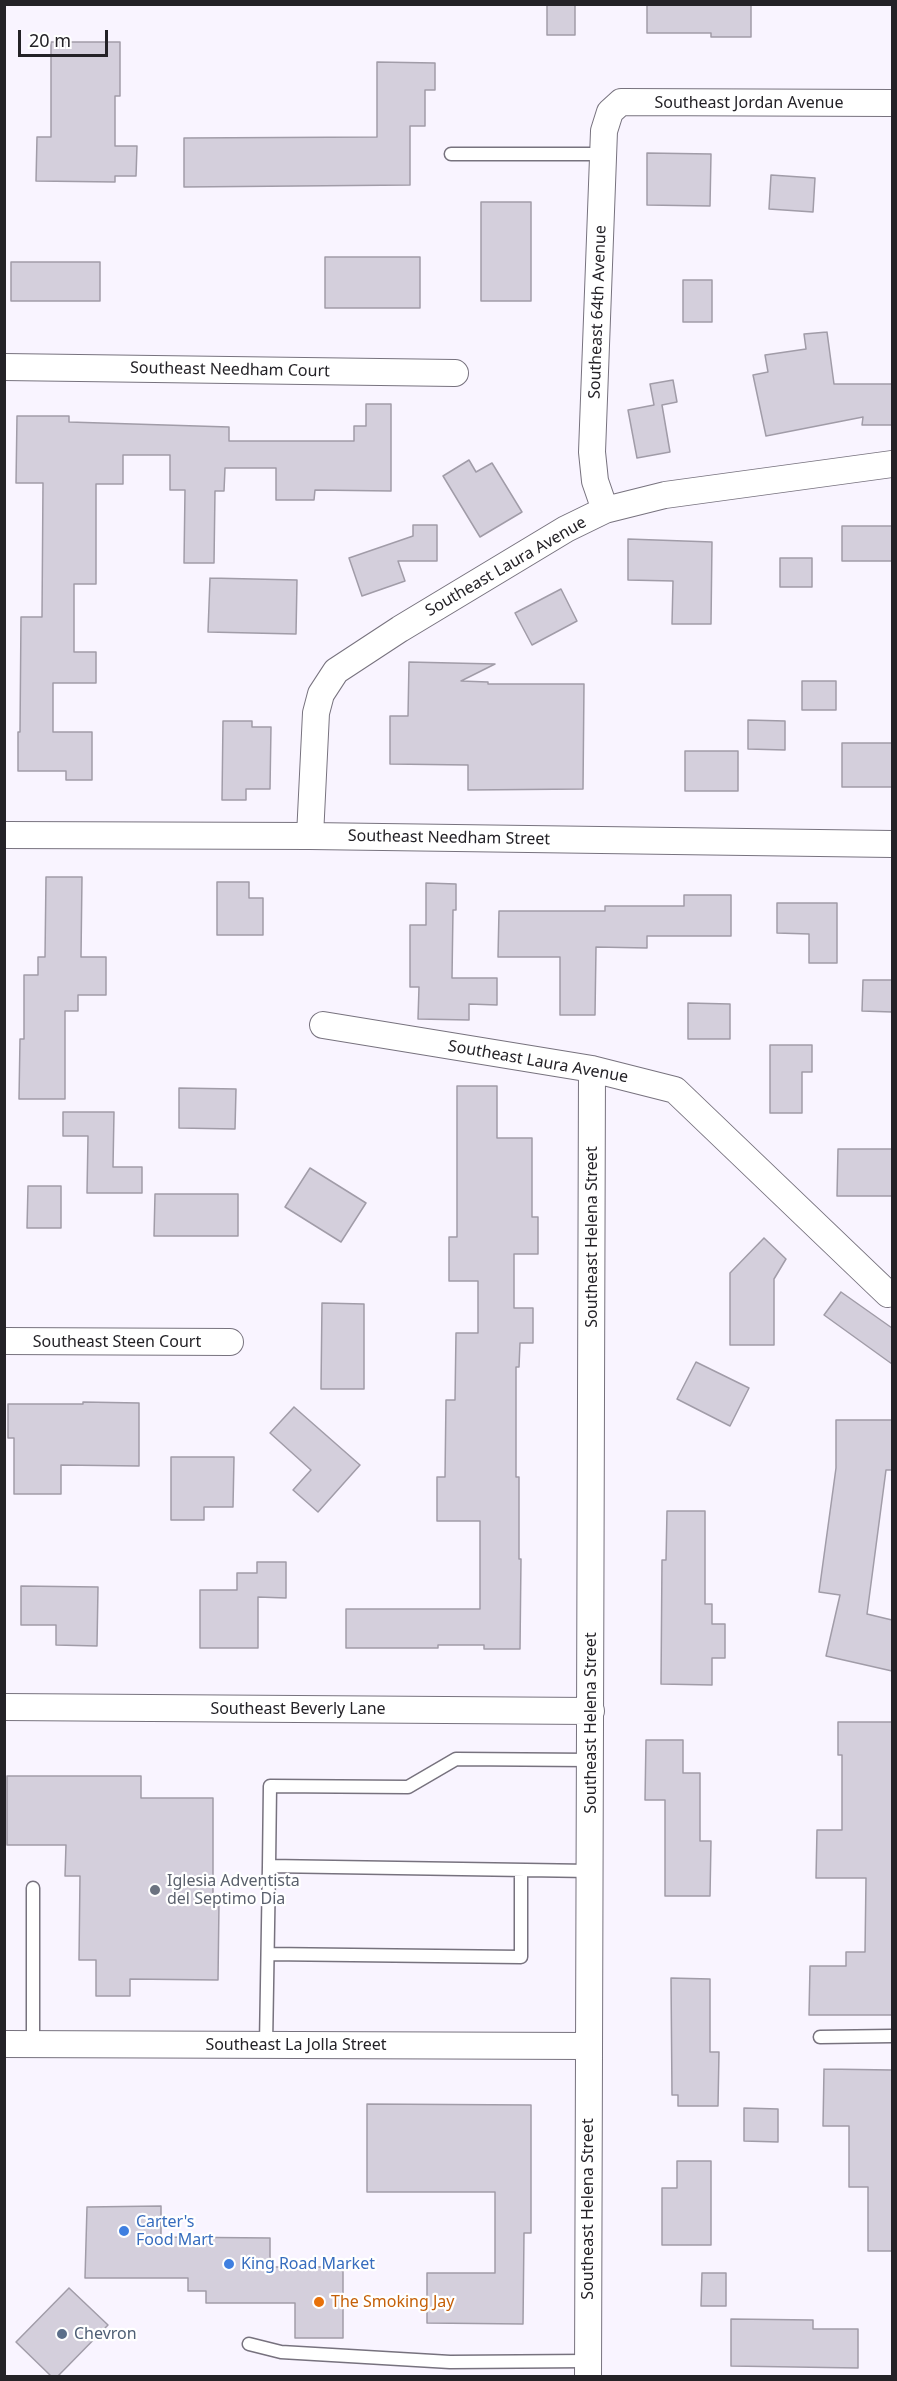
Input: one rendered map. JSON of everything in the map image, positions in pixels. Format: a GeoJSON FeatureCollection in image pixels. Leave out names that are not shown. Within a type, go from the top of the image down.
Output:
{"type":"FeatureCollection","features":[{"type":"Feature","properties":{"kind":"street","name":"Southeast Jordan Avenue"},"geometry":{"type":"LineString","coordinates":[[610,112],[621,102],[892,103]]}},
{"type":"Feature","properties":{"kind":"street","name":"Southeast 64th Avenue"},"geometry":{"type":"LineString","coordinates":[[605,510],[595,481],[592,452],[604,131],[610,112]]}},
{"type":"Feature","properties":{"kind":"street","name":"Southeast Needham Court"},"geometry":{"type":"LineString","coordinates":[[4,367],[455,373]]}},
{"type":"Feature","properties":{"kind":"street","name":"Southeast Laura Avenue"},"geometry":{"type":"LineString","coordinates":[[310,836],[316,713],[321,694],[336,671],[459,594],[566,530],[605,510],[664,495],[892,464]]}},
{"type":"Feature","properties":{"kind":"street","name":"Southeast Needham Street"},"geometry":{"type":"LineString","coordinates":[[4,835],[310,836],[892,844]]}},
{"type":"Feature","properties":{"kind":"street","name":"Southeast Laura Avenue"},"geometry":{"type":"LineString","coordinates":[[323,1025],[592,1069],[675,1090],[888,1294]]}},
{"type":"Feature","properties":{"kind":"street","name":"Southeast Helena Street"},"geometry":{"type":"LineString","coordinates":[[588,2369],[592,1069]]}},
{"type":"Feature","properties":{"kind":"street","name":"Southeast Steen Court"},"geometry":{"type":"LineString","coordinates":[[4,1341],[230,1342]]}},
{"type":"Feature","properties":{"kind":"street","name":"Southeast Beverly Lane"},"geometry":{"type":"LineString","coordinates":[[4,1707],[591,1711]]}},
{"type":"Feature","properties":{"kind":"street","name":"Southeast La Jolla Street"},"geometry":{"type":"LineString","coordinates":[[4,2044],[588,2046]]}},
{"type":"Feature","properties":{"kind":"lane"},"geometry":{"type":"LineString","coordinates":[[451,154],[604,154]]}},
{"type":"Feature","properties":{"kind":"lane"},"geometry":{"type":"LineString","coordinates":[[266,2045],[270,1786],[408,1787],[456,1759],[591,1760]]}},
{"type":"Feature","properties":{"kind":"lane"},"geometry":{"type":"LineString","coordinates":[[269,1866],[590,1871]]}},
{"type":"Feature","properties":{"kind":"lane"},"geometry":{"type":"LineString","coordinates":[[268,1954],[521,1957],[521,1870]]}},
{"type":"Feature","properties":{"kind":"lane"},"geometry":{"type":"LineString","coordinates":[[33,1888],[33,2044]]}},
{"type":"Feature","properties":{"kind":"lane"},"geometry":{"type":"LineString","coordinates":[[820,2037],[892,2036]]}},
{"type":"Feature","properties":{"kind":"lane"},"geometry":{"type":"LineString","coordinates":[[249,2344],[281,2352],[588,2369]]}},
{"type":"Feature","properties":{"kind":"building"},"geometry":{"type":"Polygon","coordinates":[[[547,4],[575,4],[575,35],[547,35],[547,4]]]}},
{"type":"Feature","properties":{"kind":"building"},"geometry":{"type":"Polygon","coordinates":[[[647,4],[751,4],[751,37],[711,37],[711,33],[647,33],[647,4]]]}},
{"type":"Feature","properties":{"kind":"building"},"geometry":{"type":"Polygon","coordinates":[[[51,42],[120,42],[120,96],[115,96],[115,146],[137,146],[136,176],[115,176],[115,182],[36,181],[37,137],[51,137],[51,42]]]}},
{"type":"Feature","properties":{"kind":"building"},"geometry":{"type":"Polygon","coordinates":[[[377,62],[435,63],[435,90],[425,90],[425,126],[410,126],[410,185],[184,187],[184,138],[377,137],[377,62]]]}},
{"type":"Feature","properties":{"kind":"building"},"geometry":{"type":"Polygon","coordinates":[[[647,153],[711,154],[710,206],[647,205],[647,153]]]}},
{"type":"Feature","properties":{"kind":"building"},"geometry":{"type":"Polygon","coordinates":[[[771,175],[815,178],[813,212],[769,209],[771,175]]]}},
{"type":"Feature","properties":{"kind":"building"},"geometry":{"type":"Polygon","coordinates":[[[481,202],[531,202],[531,301],[481,301],[481,202]]]}},
{"type":"Feature","properties":{"kind":"building"},"geometry":{"type":"Polygon","coordinates":[[[325,257],[420,257],[420,308],[325,308],[325,257]]]}},
{"type":"Feature","properties":{"kind":"building"},"geometry":{"type":"Polygon","coordinates":[[[11,262],[100,262],[100,301],[11,301],[11,262]]]}},
{"type":"Feature","properties":{"kind":"building"},"geometry":{"type":"Polygon","coordinates":[[[683,280],[712,280],[712,322],[683,322],[683,280]]]}},
{"type":"Feature","properties":{"kind":"building"},"geometry":{"type":"Polygon","coordinates":[[[827,332],[834,384],[892,384],[892,425],[862,425],[863,417],[766,436],[753,375],[768,372],[765,355],[806,349],[804,334],[827,332]]]}},
{"type":"Feature","properties":{"kind":"building"},"geometry":{"type":"Polygon","coordinates":[[[673,380],[677,402],[662,405],[670,452],[637,458],[628,410],[654,405],[650,384],[673,380]]]}},
{"type":"Feature","properties":{"kind":"building"},"geometry":{"type":"Polygon","coordinates":[[[366,404],[391,404],[391,491],[315,490],[314,500],[276,500],[276,468],[225,468],[224,491],[215,491],[214,563],[184,563],[185,490],[170,490],[170,455],[123,455],[123,484],[96,484],[96,584],[74,584],[74,652],[96,652],[96,683],[53,683],[53,732],[92,732],[92,780],[66,780],[66,771],[18,771],[21,617],[42,617],[43,483],[16,483],[17,416],[69,416],[69,422],[229,427],[229,441],[354,441],[354,426],[366,426],[366,404]]]}},
{"type":"Feature","properties":{"kind":"building"},"geometry":{"type":"Polygon","coordinates":[[[469,460],[476,472],[492,463],[522,512],[480,537],[443,476],[469,460]]]}},
{"type":"Feature","properties":{"kind":"building"},"geometry":{"type":"Polygon","coordinates":[[[413,525],[437,525],[437,561],[398,561],[405,581],[362,596],[349,558],[413,536],[413,525]]]}},
{"type":"Feature","properties":{"kind":"building"},"geometry":{"type":"Polygon","coordinates":[[[842,526],[892,526],[892,561],[842,561],[842,526]]]}},
{"type":"Feature","properties":{"kind":"building"},"geometry":{"type":"Polygon","coordinates":[[[628,539],[712,542],[711,624],[672,624],[673,581],[628,580],[628,539]]]}},
{"type":"Feature","properties":{"kind":"building"},"geometry":{"type":"Polygon","coordinates":[[[780,558],[812,558],[812,587],[780,587],[780,558]]]}},
{"type":"Feature","properties":{"kind":"building"},"geometry":{"type":"Polygon","coordinates":[[[210,578],[297,580],[296,634],[208,632],[210,578]]]}},
{"type":"Feature","properties":{"kind":"building"},"geometry":{"type":"Polygon","coordinates":[[[561,589],[577,621],[532,645],[515,613],[561,589]]]}},
{"type":"Feature","properties":{"kind":"building"},"geometry":{"type":"Polygon","coordinates":[[[409,662],[495,664],[461,681],[488,682],[488,684],[584,684],[583,789],[468,790],[468,765],[390,764],[390,716],[408,716],[409,662]]]}},
{"type":"Feature","properties":{"kind":"building"},"geometry":{"type":"Polygon","coordinates":[[[802,681],[836,681],[836,710],[802,710],[802,681]]]}},
{"type":"Feature","properties":{"kind":"building"},"geometry":{"type":"Polygon","coordinates":[[[748,720],[785,721],[785,750],[748,749],[748,720]]]}},
{"type":"Feature","properties":{"kind":"building"},"geometry":{"type":"Polygon","coordinates":[[[223,721],[252,721],[252,727],[271,727],[270,789],[246,789],[246,800],[222,800],[223,721]]]}},
{"type":"Feature","properties":{"kind":"building"},"geometry":{"type":"Polygon","coordinates":[[[842,743],[892,743],[892,787],[842,787],[842,743]]]}},
{"type":"Feature","properties":{"kind":"building"},"geometry":{"type":"Polygon","coordinates":[[[685,751],[738,751],[738,791],[685,791],[685,751]]]}},
{"type":"Feature","properties":{"kind":"building"},"geometry":{"type":"Polygon","coordinates":[[[46,877],[82,877],[81,957],[106,957],[106,995],[78,995],[78,1011],[65,1011],[65,1099],[19,1099],[20,1039],[24,1039],[24,975],[38,975],[38,957],[45,957],[46,877]]]}},
{"type":"Feature","properties":{"kind":"building"},"geometry":{"type":"Polygon","coordinates":[[[217,882],[249,882],[249,898],[263,898],[263,935],[217,935],[217,882]]]}},
{"type":"Feature","properties":{"kind":"building"},"geometry":{"type":"Polygon","coordinates":[[[426,883],[456,884],[456,910],[453,910],[452,978],[497,978],[497,1005],[469,1004],[469,1020],[418,1019],[419,987],[410,987],[410,925],[426,925],[426,883]]]}},
{"type":"Feature","properties":{"kind":"building"},"geometry":{"type":"Polygon","coordinates":[[[684,895],[731,895],[731,936],[647,936],[647,948],[596,947],[595,1015],[560,1015],[560,957],[498,957],[499,911],[605,911],[605,906],[684,906],[684,895]]]}},
{"type":"Feature","properties":{"kind":"building"},"geometry":{"type":"Polygon","coordinates":[[[777,903],[837,903],[837,963],[809,963],[809,934],[777,933],[777,903]]]}},
{"type":"Feature","properties":{"kind":"building"},"geometry":{"type":"Polygon","coordinates":[[[863,980],[892,980],[892,1012],[862,1011],[863,980]]]}},
{"type":"Feature","properties":{"kind":"building"},"geometry":{"type":"Polygon","coordinates":[[[688,1003],[730,1004],[730,1039],[688,1039],[688,1003]]]}},
{"type":"Feature","properties":{"kind":"building"},"geometry":{"type":"Polygon","coordinates":[[[770,1045],[812,1045],[812,1072],[802,1072],[802,1113],[770,1113],[770,1045]]]}},
{"type":"Feature","properties":{"kind":"building"},"geometry":{"type":"Polygon","coordinates":[[[457,1086],[497,1086],[497,1138],[532,1138],[532,1217],[538,1217],[538,1254],[514,1254],[514,1308],[533,1308],[533,1343],[520,1343],[519,1367],[516,1367],[516,1477],[519,1477],[519,1559],[521,1559],[520,1649],[484,1649],[484,1645],[438,1645],[438,1648],[346,1648],[346,1609],[480,1609],[480,1521],[437,1521],[437,1477],[445,1477],[446,1400],[455,1400],[456,1333],[478,1333],[478,1281],[449,1281],[449,1237],[457,1237],[457,1086]]]}},
{"type":"Feature","properties":{"kind":"building"},"geometry":{"type":"Polygon","coordinates":[[[179,1088],[236,1089],[235,1129],[179,1128],[179,1088]]]}},
{"type":"Feature","properties":{"kind":"building"},"geometry":{"type":"Polygon","coordinates":[[[63,1112],[114,1112],[113,1167],[142,1167],[142,1193],[87,1193],[88,1136],[63,1136],[63,1112]]]}},
{"type":"Feature","properties":{"kind":"building"},"geometry":{"type":"Polygon","coordinates":[[[838,1149],[892,1149],[892,1196],[837,1196],[838,1149]]]}},
{"type":"Feature","properties":{"kind":"building"},"geometry":{"type":"Polygon","coordinates":[[[310,1168],[366,1203],[341,1242],[285,1207],[310,1168]]]}},
{"type":"Feature","properties":{"kind":"building"},"geometry":{"type":"Polygon","coordinates":[[[28,1186],[61,1186],[61,1228],[27,1228],[28,1186]]]}},
{"type":"Feature","properties":{"kind":"building"},"geometry":{"type":"Polygon","coordinates":[[[155,1194],[238,1194],[238,1236],[154,1236],[155,1194]]]}},
{"type":"Feature","properties":{"kind":"building"},"geometry":{"type":"Polygon","coordinates":[[[764,1238],[786,1259],[774,1279],[774,1345],[730,1345],[730,1273],[764,1238]]]}},
{"type":"Feature","properties":{"kind":"building"},"geometry":{"type":"Polygon","coordinates":[[[841,1292],[892,1328],[892,1364],[824,1315],[841,1292]]]}},
{"type":"Feature","properties":{"kind":"building"},"geometry":{"type":"Polygon","coordinates":[[[322,1303],[364,1304],[364,1389],[321,1389],[322,1303]]]}},
{"type":"Feature","properties":{"kind":"building"},"geometry":{"type":"Polygon","coordinates":[[[696,1362],[749,1388],[730,1426],[677,1399],[696,1362]]]}},
{"type":"Feature","properties":{"kind":"building"},"geometry":{"type":"Polygon","coordinates":[[[83,1402],[139,1403],[139,1466],[61,1465],[61,1494],[14,1494],[14,1438],[8,1438],[8,1404],[83,1404],[83,1402]]]}},
{"type":"Feature","properties":{"kind":"building"},"geometry":{"type":"Polygon","coordinates":[[[294,1407],[360,1465],[318,1512],[293,1490],[311,1470],[270,1433],[294,1407]]]}},
{"type":"Feature","properties":{"kind":"building"},"geometry":{"type":"Polygon","coordinates":[[[836,1420],[892,1420],[892,1470],[886,1470],[867,1614],[892,1620],[892,1671],[826,1656],[840,1595],[819,1592],[836,1468],[836,1420]]]}},
{"type":"Feature","properties":{"kind":"building"},"geometry":{"type":"Polygon","coordinates":[[[171,1457],[234,1457],[233,1507],[204,1507],[204,1520],[171,1520],[171,1457]]]}},
{"type":"Feature","properties":{"kind":"building"},"geometry":{"type":"Polygon","coordinates":[[[667,1511],[705,1511],[705,1604],[712,1604],[712,1624],[725,1624],[725,1658],[712,1658],[712,1685],[661,1684],[662,1560],[666,1560],[667,1511]]]}},
{"type":"Feature","properties":{"kind":"building"},"geometry":{"type":"Polygon","coordinates":[[[257,1562],[286,1562],[286,1598],[258,1597],[258,1648],[200,1648],[200,1590],[237,1590],[237,1573],[257,1573],[257,1562]]]}},
{"type":"Feature","properties":{"kind":"building"},"geometry":{"type":"Polygon","coordinates":[[[21,1586],[98,1587],[97,1646],[56,1645],[56,1625],[21,1625],[21,1586]]]}},
{"type":"Feature","properties":{"kind":"building"},"geometry":{"type":"Polygon","coordinates":[[[838,1722],[892,1722],[892,2015],[809,2015],[810,1966],[846,1966],[846,1952],[865,1952],[866,1878],[816,1878],[817,1830],[842,1830],[842,1755],[838,1755],[838,1722]]]}},
{"type":"Feature","properties":{"kind":"building"},"geometry":{"type":"Polygon","coordinates":[[[646,1740],[683,1740],[683,1773],[700,1773],[700,1841],[711,1841],[710,1896],[665,1896],[665,1800],[645,1800],[646,1740]]]}},
{"type":"Feature","properties":{"kind":"building","name":"Iglesia Adventista del Septimo Dia"},"geometry":{"type":"Polygon","coordinates":[[[7,1776],[141,1776],[141,1798],[213,1798],[213,1904],[219,1904],[218,1980],[130,1979],[130,1996],[96,1996],[96,1960],[79,1960],[80,1876],[65,1876],[66,1845],[7,1845],[7,1776]]]}},
{"type":"Feature","properties":{"kind":"building"},"geometry":{"type":"Polygon","coordinates":[[[671,1978],[710,1979],[710,2052],[719,2052],[718,2106],[678,2106],[678,2095],[672,2095],[671,1978]]]}},
{"type":"Feature","properties":{"kind":"building"},"geometry":{"type":"Polygon","coordinates":[[[824,2069],[892,2070],[892,2251],[868,2251],[868,2187],[849,2187],[849,2126],[823,2126],[824,2069]]]}},
{"type":"Feature","properties":{"kind":"building"},"geometry":{"type":"Polygon","coordinates":[[[367,2104],[531,2105],[531,2233],[524,2233],[523,2324],[427,2323],[427,2273],[495,2273],[495,2192],[367,2192],[367,2104]]]}},
{"type":"Feature","properties":{"kind":"building"},"geometry":{"type":"Polygon","coordinates":[[[744,2108],[778,2109],[778,2142],[744,2141],[744,2108]]]}},
{"type":"Feature","properties":{"kind":"building"},"geometry":{"type":"Polygon","coordinates":[[[677,2161],[711,2161],[711,2245],[662,2245],[662,2188],[677,2188],[677,2161]]]}},
{"type":"Feature","properties":{"kind":"building"},"geometry":{"type":"Polygon","coordinates":[[[161,2206],[161,2237],[270,2238],[270,2267],[343,2267],[343,2338],[295,2338],[295,2303],[206,2303],[206,2291],[188,2291],[188,2278],[85,2278],[87,2207],[161,2206]]]}},
{"type":"Feature","properties":{"kind":"building"},"geometry":{"type":"Polygon","coordinates":[[[702,2273],[726,2273],[726,2306],[701,2306],[702,2273]]]}},
{"type":"Feature","properties":{"kind":"building","name":"Chevron"},"geometry":{"type":"Polygon","coordinates":[[[69,2288],[108,2325],[58,2376],[51,2376],[16,2342],[69,2288]]]}},
{"type":"Feature","properties":{"kind":"building"},"geometry":{"type":"Polygon","coordinates":[[[731,2319],[813,2320],[813,2329],[858,2329],[858,2368],[731,2366],[731,2319]]]}},
{"type":"Feature","properties":{"kind":"place","name":"Iglesia Adventista del Septimo Dia"},"geometry":{"type":"Point","coordinates":[155,1890]}},
{"type":"Feature","properties":{"kind":"place","name":"Carter's Food Mart"},"geometry":{"type":"Point","coordinates":[124,2231]}},
{"type":"Feature","properties":{"kind":"place","name":"King Road Market"},"geometry":{"type":"Point","coordinates":[229,2264]}},
{"type":"Feature","properties":{"kind":"place","name":"The Smoking Jay"},"geometry":{"type":"Point","coordinates":[319,2302]}},
{"type":"Feature","properties":{"kind":"place","name":"Chevron"},"geometry":{"type":"Point","coordinates":[62,2334]}}]}
